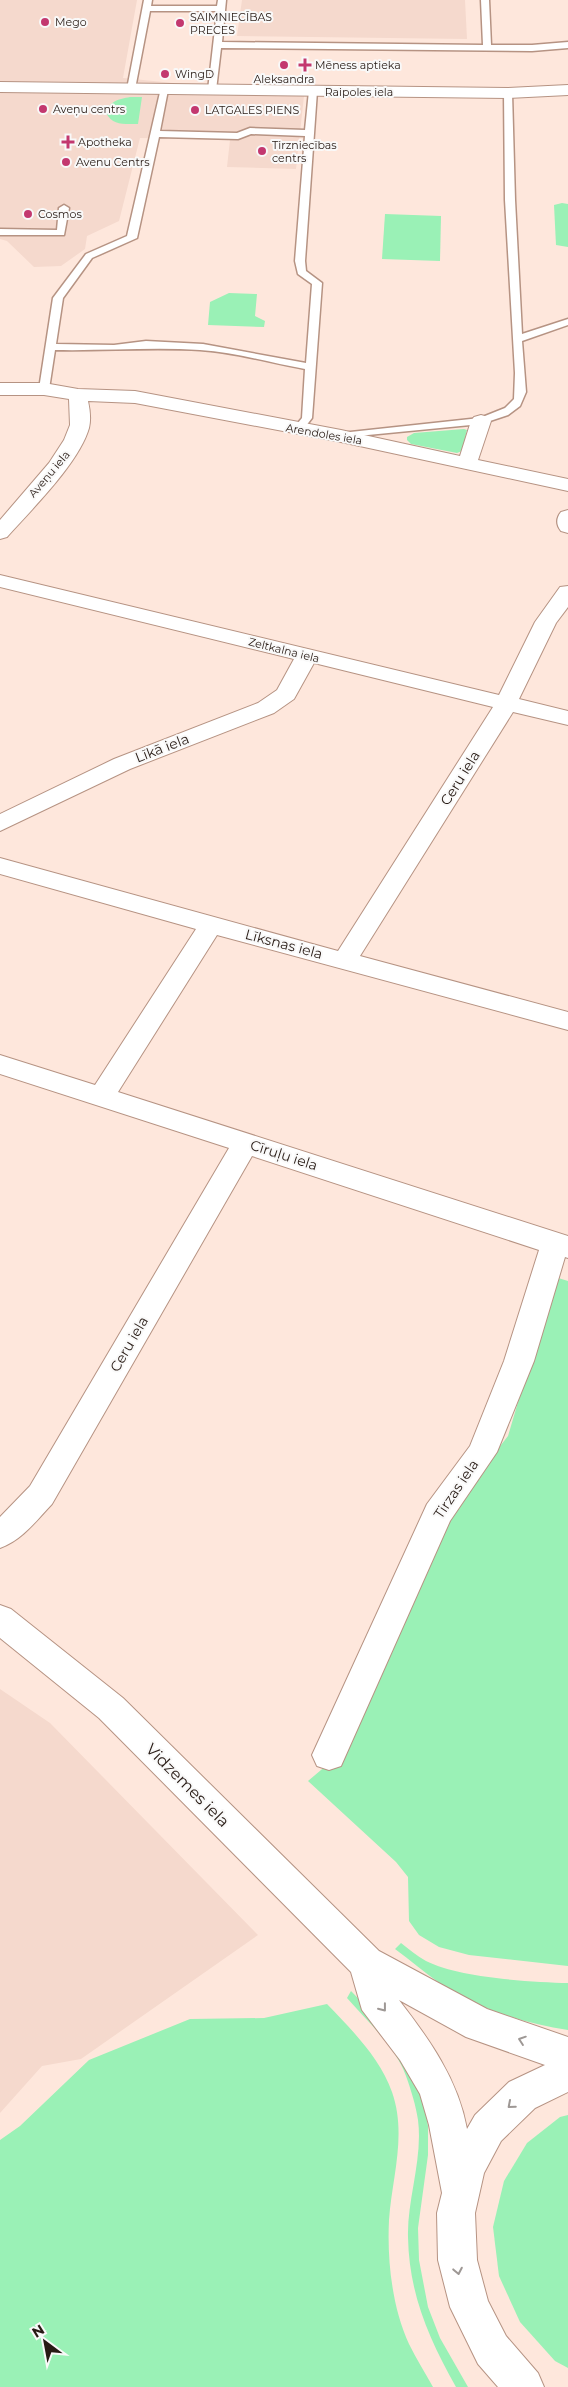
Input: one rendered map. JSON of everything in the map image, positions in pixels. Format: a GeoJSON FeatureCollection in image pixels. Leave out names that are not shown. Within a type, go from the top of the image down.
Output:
{"type":"FeatureCollection","features":[{"type":"Feature","properties":{"kind":"street","name":"Raipoles iela"},"geometry":{"type":"LineString","coordinates":[[0,87],[508,93],[568,90]]}},
{"type":"Feature","properties":{"kind":"street"},"geometry":{"type":"LineString","coordinates":[[0,389],[44,389],[78,395]]}},
{"type":"Feature","properties":{"kind":"street","name":"Arendoles iela"},"geometry":{"type":"LineString","coordinates":[[78,395],[135,397],[341,436],[568,485]]}},
{"type":"Feature","properties":{"kind":"street","name":"Aveņu iela"},"geometry":{"type":"LineString","coordinates":[[0,533],[71,447],[80,428],[78,395]]}},
{"type":"Feature","properties":{"kind":"street"},"geometry":{"type":"LineString","coordinates":[[467,463],[481,421]]}},
{"type":"Feature","properties":{"kind":"street"},"geometry":{"type":"LineString","coordinates":[[568,516],[568,527]]}},
{"type":"Feature","properties":{"kind":"street","name":"Zeltkalna iela"},"geometry":{"type":"LineString","coordinates":[[0,581],[568,718]]}},
{"type":"Feature","properties":{"kind":"street","name":"Ceru iela"},"geometry":{"type":"LineString","coordinates":[[345,960],[506,704],[546,622],[568,592]]}},
{"type":"Feature","properties":{"kind":"street"},"geometry":{"type":"LineString","coordinates":[[546,622],[568,627]]}},
{"type":"Feature","properties":{"kind":"street","name":"Līkā iela"},"geometry":{"type":"LineString","coordinates":[[0,823],[122,764],[266,708],[286,694],[307,656]]}},
{"type":"Feature","properties":{"kind":"street","name":"Līksnas iela"},"geometry":{"type":"LineString","coordinates":[[0,866],[211,926],[345,960],[568,1021]]}},
{"type":"Feature","properties":{"kind":"street"},"geometry":{"type":"LineString","coordinates":[[102,1096],[211,926]]}},
{"type":"Feature","properties":{"kind":"street","name":"Cīruļu iela"},"geometry":{"type":"LineString","coordinates":[[0,1064],[561,1245]]}},
{"type":"Feature","properties":{"kind":"street","name":"Ceru iela"},"geometry":{"type":"LineString","coordinates":[[0,1535],[14,1524],[41,1495],[246,1143]]}},
{"type":"Feature","properties":{"kind":"street","name":"Tirzas iela"},"geometry":{"type":"LineString","coordinates":[[329,1755],[438,1513],[482,1452],[519,1360],[561,1245]]}},
{"type":"Feature","properties":{"kind":"street","name":"Vidzemes iela"},"geometry":{"type":"LineString","coordinates":[[0,1619],[111,1708],[366,1963],[480,2024],[568,2055]]}},
{"type":"Feature","properties":{"kind":"street"},"geometry":{"type":"LineString","coordinates":[[366,1963],[375,1998],[413,2047],[436,2086],[448,2125],[459,2192]]}},
{"type":"Feature","properties":{"kind":"street"},"geometry":{"type":"LineString","coordinates":[[524,2387],[510,2374],[489,2347],[466,2302],[458,2270],[455,2246],[455,2223],[459,2192],[474,2150],[500,2114],[533,2088],[568,2073]]}},
{"type":"Feature","properties":{"kind":"lane"},"geometry":{"type":"LineString","coordinates":[[212,90],[222,0]]}},
{"type":"Feature","properties":{"kind":"lane"},"geometry":{"type":"LineString","coordinates":[[485,0],[487,48]]}},
{"type":"Feature","properties":{"kind":"lane"},"geometry":{"type":"LineString","coordinates":[[131,89],[147,4],[221,10]]}},
{"type":"Feature","properties":{"kind":"lane"},"geometry":{"type":"LineString","coordinates":[[218,45],[532,48],[568,44]]}},
{"type":"Feature","properties":{"kind":"lane"},"geometry":{"type":"LineString","coordinates":[[44,389],[52,347],[58,298],[89,256],[132,238],[140,193],[156,134],[164,90]]}},
{"type":"Feature","properties":{"kind":"lane"},"geometry":{"type":"LineString","coordinates":[[298,429],[307,418],[317,283],[301,272],[300,261],[313,91]]}},
{"type":"Feature","properties":{"kind":"lane"},"geometry":{"type":"LineString","coordinates":[[341,436],[481,421],[500,415],[517,404],[521,392],[510,200],[508,93]]}},
{"type":"Feature","properties":{"kind":"lane"},"geometry":{"type":"LineString","coordinates":[[156,134],[238,136],[250,131],[310,133]]}},
{"type":"Feature","properties":{"kind":"lane"},"geometry":{"type":"LineString","coordinates":[[0,232],[61,233],[64,208]]}},
{"type":"Feature","properties":{"kind":"lane"},"geometry":{"type":"LineString","coordinates":[[517,339],[568,322]]}},
{"type":"Feature","properties":{"kind":"lane"},"geometry":{"type":"LineString","coordinates":[[52,347],[114,348],[146,344],[202,347],[312,366]]}},
{"type":"Feature","properties":{"kind":"shaded area"},"geometry":{"type":"Polygon","coordinates":[[[0,0],[137,0],[123,78],[304,96],[296,169],[227,167],[230,140],[140,138],[119,221],[87,236],[85,249],[61,266],[34,267],[7,241],[0,239],[0,0]]]}},
{"type":"Feature","properties":{"kind":"shaded area"},"geometry":{"type":"Polygon","coordinates":[[[242,0],[465,0],[467,39],[237,36],[242,0]]]}},
{"type":"Feature","properties":{"kind":"shaded area"},"geometry":{"type":"Polygon","coordinates":[[[0,1689],[50,1723],[258,1935],[81,2059],[42,2066],[0,2113],[0,1689]]]}},
{"type":"Feature","properties":{"kind":"green space"},"geometry":{"type":"Polygon","coordinates":[[[142,97],[138,124],[120,123],[112,120],[106,113],[109,106],[118,100],[142,97]]]}},
{"type":"Feature","properties":{"kind":"green space"},"geometry":{"type":"Polygon","coordinates":[[[568,204],[568,247],[556,245],[554,205],[568,204]]]}},
{"type":"Feature","properties":{"kind":"green space"},"geometry":{"type":"Polygon","coordinates":[[[385,214],[441,216],[440,261],[382,259],[385,214]]]}},
{"type":"Feature","properties":{"kind":"green space"},"geometry":{"type":"Polygon","coordinates":[[[229,293],[257,294],[255,316],[265,321],[264,327],[208,325],[210,302],[229,293]]]}},
{"type":"Feature","properties":{"kind":"green space"},"geometry":{"type":"Polygon","coordinates":[[[467,430],[462,451],[457,453],[411,444],[407,440],[407,437],[414,433],[467,430]]]}},
{"type":"Feature","properties":{"kind":"green space"},"geometry":{"type":"Polygon","coordinates":[[[555,1277],[568,1281],[568,1966],[469,1955],[439,1947],[419,1935],[409,1921],[408,1877],[396,1862],[308,1781],[334,1759],[447,1514],[508,1436],[555,1277]]]}},
{"type":"Feature","properties":{"kind":"green space"},"geometry":{"type":"Polygon","coordinates":[[[401,1943],[416,1955],[440,1967],[496,1978],[568,1983],[568,2030],[535,2024],[502,2014],[455,1993],[395,1949],[401,1943]]]}},
{"type":"Feature","properties":{"kind":"green space"},"geometry":{"type":"Polygon","coordinates":[[[351,1991],[382,2023],[423,2097],[428,2126],[428,2155],[418,2228],[419,2260],[428,2307],[440,2338],[468,2387],[456,2387],[446,2369],[422,2315],[412,2278],[409,2258],[408,2223],[417,2164],[419,2135],[418,2120],[411,2092],[406,2076],[395,2055],[347,1998],[351,1991]]]}},
{"type":"Feature","properties":{"kind":"green space"},"geometry":{"type":"Polygon","coordinates":[[[327,2004],[373,2056],[392,2092],[398,2124],[398,2140],[389,2220],[392,2283],[403,2330],[433,2387],[0,2387],[0,2140],[20,2126],[89,2060],[190,2019],[264,2018],[327,2004]]]}},
{"type":"Feature","properties":{"kind":"green space"},"geometry":{"type":"Polygon","coordinates":[[[568,2115],[568,2368],[555,2361],[520,2322],[499,2276],[493,2227],[504,2181],[527,2143],[560,2117],[568,2115]]]}},
{"type":"Feature","properties":{"kind":"place","name":"Mego"},"geometry":{"type":"Point","coordinates":[45,22]}},
{"type":"Feature","properties":{"kind":"place","name":"SAIMNIECĪBAS PRECES"},"geometry":{"type":"Point","coordinates":[180,23]}},
{"type":"Feature","properties":{"kind":"place","name":"Aleksandra"},"geometry":{"type":"Point","coordinates":[284,65]}},
{"type":"Feature","properties":{"kind":"place","name":"Mēness aptieka"},"geometry":{"type":"Point","coordinates":[305,65]}},
{"type":"Feature","properties":{"kind":"place","name":"WingD"},"geometry":{"type":"Point","coordinates":[165,74]}},
{"type":"Feature","properties":{"kind":"place","name":"Aveņu centrs"},"geometry":{"type":"Point","coordinates":[43,109]}},
{"type":"Feature","properties":{"kind":"place","name":"LATGALES PIENS"},"geometry":{"type":"Point","coordinates":[195,110]}},
{"type":"Feature","properties":{"kind":"place","name":"Apotheka"},"geometry":{"type":"Point","coordinates":[68,142]}},
{"type":"Feature","properties":{"kind":"place","name":"Tirzniecības centrs"},"geometry":{"type":"Point","coordinates":[262,151]}},
{"type":"Feature","properties":{"kind":"place","name":"Avenu Centrs"},"geometry":{"type":"Point","coordinates":[66,162]}},
{"type":"Feature","properties":{"kind":"place","name":"Cosmos"},"geometry":{"type":"Point","coordinates":[28,214]}}]}
